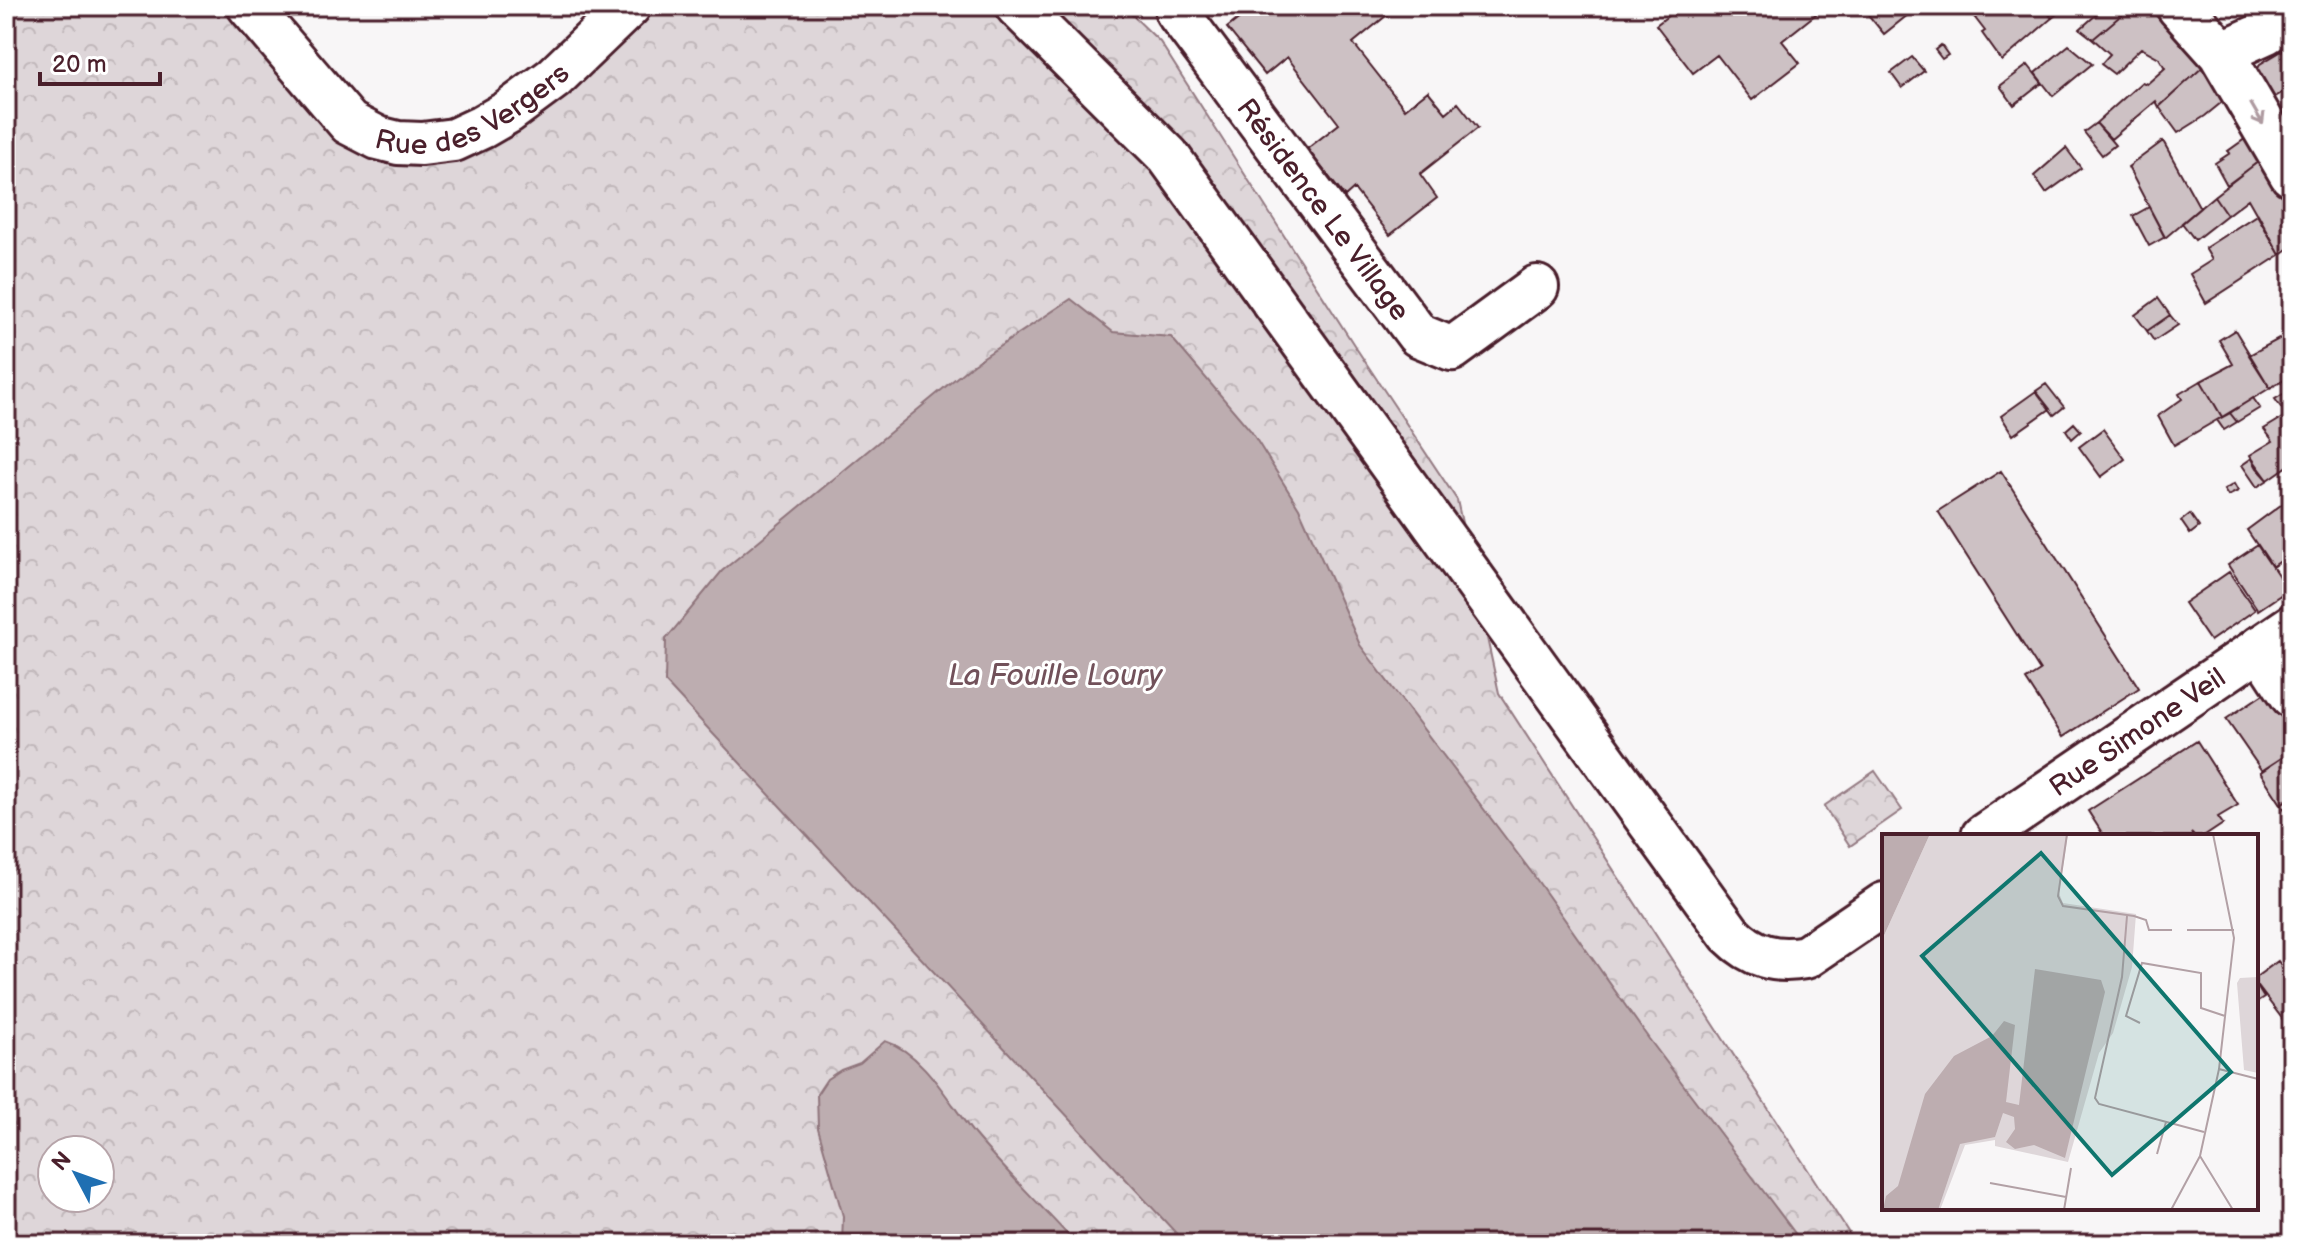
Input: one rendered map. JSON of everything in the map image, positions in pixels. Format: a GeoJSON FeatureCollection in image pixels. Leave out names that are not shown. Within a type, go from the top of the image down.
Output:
{"type":"FeatureCollection","features":[{"type":"Feature","properties":{"kind":"street","name":"Rue des Vergers"},"geometry":{"type":"LineString","coordinates":[[249,6],[349,123],[378,138],[422,144],[454,140],[508,112],[554,78],[629,6]]}},
{"type":"Feature","properties":{"kind":"street"},"geometry":{"type":"LineString","coordinates":[[1017,6],[1168,156],[1730,934],[1752,953],[1766,958],[1806,957],[1882,905]]}},
{"type":"Feature","properties":{"kind":"street","name":"Résidence Le Village"},"geometry":{"type":"LineString","coordinates":[[1178,6],[1177,12],[1418,335],[1452,349],[1537,287]]}},
{"type":"Feature","properties":{"kind":"street"},"geometry":{"type":"LineString","coordinates":[[2179,6],[2221,53],[2292,174]]}},
{"type":"Feature","properties":{"kind":"street"},"geometry":{"type":"LineString","coordinates":[[2221,53],[2265,33],[2292,16]]}},
{"type":"Feature","properties":{"kind":"street"},"geometry":{"type":"LineString","coordinates":[[2276,636],[2292,696]]}},
{"type":"Feature","properties":{"kind":"street","name":"Rue Simone Veil"},"geometry":{"type":"LineString","coordinates":[[1986,834],[2276,636]]}},
{"type":"Feature","properties":{"kind":"green space"},"geometry":{"type":"Polygon","coordinates":[[[6,6],[262,6],[374,119],[418,125],[466,113],[506,95],[605,6],[1123,6],[1160,42],[1457,500],[1499,693],[1856,1244],[6,1244],[6,6]]]}},
{"type":"Feature","properties":{"kind":"green space"},"geometry":{"type":"Polygon","coordinates":[[[1875,771],[1902,810],[1850,846],[1824,806],[1875,771]]]}},
{"type":"Feature","properties":{"kind":"water","name":"La Fouille Loury"},"geometry":{"type":"Polygon","coordinates":[[[1071,299],[1113,332],[1171,337],[1251,431],[1299,508],[1360,645],[1532,873],[1649,1039],[1803,1244],[1186,1244],[665,682],[666,639],[722,571],[973,364],[1071,299]]]}},
{"type":"Feature","properties":{"kind":"water"},"geometry":{"type":"Polygon","coordinates":[[[885,1041],[912,1056],[924,1068],[974,1134],[1076,1244],[842,1244],[843,1216],[818,1128],[817,1094],[827,1079],[860,1063],[885,1041]]]}},
{"type":"Feature","properties":{"kind":"building"},"geometry":{"type":"Polygon","coordinates":[[[1255,6],[1398,6],[1353,43],[1405,109],[1428,91],[1446,113],[1458,103],[1478,128],[1420,174],[1437,198],[1390,235],[1354,189],[1345,197],[1307,149],[1339,124],[1287,57],[1265,75],[1227,28],[1255,6]]]}},
{"type":"Feature","properties":{"kind":"building"},"geometry":{"type":"Polygon","coordinates":[[[1681,6],[1826,6],[1782,41],[1800,63],[1752,100],[1717,55],[1693,73],[1656,25],[1681,6]]]}},
{"type":"Feature","properties":{"kind":"building"},"geometry":{"type":"Polygon","coordinates":[[[1861,6],[1919,6],[1884,34],[1861,6]]]}},
{"type":"Feature","properties":{"kind":"building"},"geometry":{"type":"Polygon","coordinates":[[[1990,6],[2042,6],[2052,18],[2002,61],[1975,18],[1990,6]]]}},
{"type":"Feature","properties":{"kind":"building"},"geometry":{"type":"Polygon","coordinates":[[[2042,6],[2063,6],[2064,8],[2052,18],[2042,6]]]}},
{"type":"Feature","properties":{"kind":"building"},"geometry":{"type":"Polygon","coordinates":[[[2106,6],[2132,6],[2093,39],[2080,29],[2106,6]]]}},
{"type":"Feature","properties":{"kind":"building"},"geometry":{"type":"Polygon","coordinates":[[[2132,6],[2147,6],[2184,39],[2205,65],[2159,107],[2156,101],[2111,139],[2096,123],[2142,82],[2147,84],[2165,68],[2159,58],[2141,48],[2114,74],[2101,64],[2110,54],[2093,39],[2132,6]]]}},
{"type":"Feature","properties":{"kind":"building"},"geometry":{"type":"Polygon","coordinates":[[[1941,45],[1948,55],[1942,59],[1935,50],[1941,45]]]}},
{"type":"Feature","properties":{"kind":"building"},"geometry":{"type":"Polygon","coordinates":[[[2069,45],[2092,64],[2053,96],[2035,73],[2069,45]]]}},
{"type":"Feature","properties":{"kind":"building"},"geometry":{"type":"Polygon","coordinates":[[[2292,45],[2292,87],[2268,101],[2255,77],[2260,64],[2292,45]]]}},
{"type":"Feature","properties":{"kind":"building"},"geometry":{"type":"Polygon","coordinates":[[[1912,57],[1924,71],[1902,88],[1891,73],[1912,57]]]}},
{"type":"Feature","properties":{"kind":"building"},"geometry":{"type":"Polygon","coordinates":[[[2028,65],[2042,83],[2014,105],[2000,86],[2028,65]]]}},
{"type":"Feature","properties":{"kind":"building"},"geometry":{"type":"Polygon","coordinates":[[[2205,65],[2227,98],[2178,133],[2159,107],[2205,65]]]}},
{"type":"Feature","properties":{"kind":"building"},"geometry":{"type":"Polygon","coordinates":[[[2096,123],[2115,145],[2102,155],[2084,132],[2096,123]]]}},
{"type":"Feature","properties":{"kind":"building"},"geometry":{"type":"Polygon","coordinates":[[[2249,136],[2262,159],[2227,185],[2215,163],[2249,136]]]}},
{"type":"Feature","properties":{"kind":"building"},"geometry":{"type":"Polygon","coordinates":[[[2163,141],[2200,208],[2165,238],[2128,167],[2163,141]]]}},
{"type":"Feature","properties":{"kind":"building"},"geometry":{"type":"Polygon","coordinates":[[[2066,148],[2081,168],[2046,193],[2034,176],[2066,148]]]}},
{"type":"Feature","properties":{"kind":"building"},"geometry":{"type":"Polygon","coordinates":[[[2264,157],[2292,214],[2292,246],[2280,255],[2248,199],[2227,215],[2214,196],[2264,157]]]}},
{"type":"Feature","properties":{"kind":"building"},"geometry":{"type":"Polygon","coordinates":[[[2214,196],[2227,215],[2195,240],[2182,223],[2214,196]]]}},
{"type":"Feature","properties":{"kind":"building"},"geometry":{"type":"Polygon","coordinates":[[[2149,207],[2165,237],[2149,246],[2133,216],[2149,207]]]}},
{"type":"Feature","properties":{"kind":"building"},"geometry":{"type":"Polygon","coordinates":[[[2258,214],[2280,255],[2206,303],[2190,274],[2212,260],[2205,248],[2258,214]]]}},
{"type":"Feature","properties":{"kind":"building"},"geometry":{"type":"Polygon","coordinates":[[[2158,298],[2170,315],[2147,331],[2135,315],[2158,298]]]}},
{"type":"Feature","properties":{"kind":"building"},"geometry":{"type":"Polygon","coordinates":[[[2170,315],[2178,325],[2154,341],[2147,331],[2170,315]]]}},
{"type":"Feature","properties":{"kind":"building"},"geometry":{"type":"Polygon","coordinates":[[[2235,330],[2270,388],[2222,417],[2201,381],[2233,364],[2219,340],[2235,330]]]}},
{"type":"Feature","properties":{"kind":"building"},"geometry":{"type":"Polygon","coordinates":[[[2292,332],[2292,376],[2270,388],[2249,355],[2292,332]]]}},
{"type":"Feature","properties":{"kind":"building"},"geometry":{"type":"Polygon","coordinates":[[[2201,381],[2222,417],[2174,445],[2158,416],[2182,399],[2179,394],[2201,381]]]}},
{"type":"Feature","properties":{"kind":"building"},"geometry":{"type":"Polygon","coordinates":[[[2046,384],[2064,407],[2054,415],[2036,391],[2046,384]]]}},
{"type":"Feature","properties":{"kind":"building"},"geometry":{"type":"Polygon","coordinates":[[[2292,389],[2292,422],[2275,399],[2292,389]]]}},
{"type":"Feature","properties":{"kind":"building"},"geometry":{"type":"Polygon","coordinates":[[[2036,391],[2050,409],[2013,435],[2001,416],[2036,391]]]}},
{"type":"Feature","properties":{"kind":"building"},"geometry":{"type":"Polygon","coordinates":[[[2253,398],[2260,408],[2237,422],[2230,413],[2253,398]]]}},
{"type":"Feature","properties":{"kind":"building"},"geometry":{"type":"Polygon","coordinates":[[[2230,413],[2237,422],[2224,430],[2217,420],[2230,413]]]}},
{"type":"Feature","properties":{"kind":"building"},"geometry":{"type":"Polygon","coordinates":[[[2287,415],[2292,422],[2292,456],[2288,459],[2292,463],[2268,480],[2250,455],[2273,441],[2264,429],[2287,415]]]}},
{"type":"Feature","properties":{"kind":"building"},"geometry":{"type":"Polygon","coordinates":[[[2074,423],[2081,431],[2072,439],[2066,430],[2074,423]]]}},
{"type":"Feature","properties":{"kind":"building"},"geometry":{"type":"Polygon","coordinates":[[[2103,429],[2125,459],[2101,477],[2079,447],[2103,429]]]}},
{"type":"Feature","properties":{"kind":"building"},"geometry":{"type":"Polygon","coordinates":[[[2252,458],[2268,480],[2257,487],[2242,465],[2252,458]]]}},
{"type":"Feature","properties":{"kind":"building"},"geometry":{"type":"Polygon","coordinates":[[[2001,471],[2139,688],[2063,737],[2026,680],[2040,671],[1938,511],[2001,471]]]}},
{"type":"Feature","properties":{"kind":"building"},"geometry":{"type":"Polygon","coordinates":[[[2234,484],[2238,491],[2228,496],[2224,490],[2234,484]]]}},
{"type":"Feature","properties":{"kind":"building"},"geometry":{"type":"Polygon","coordinates":[[[2285,502],[2292,512],[2292,553],[2272,567],[2247,530],[2285,502]]]}},
{"type":"Feature","properties":{"kind":"building"},"geometry":{"type":"Polygon","coordinates":[[[2190,514],[2199,527],[2190,534],[2181,521],[2190,514]]]}},
{"type":"Feature","properties":{"kind":"building"},"geometry":{"type":"Polygon","coordinates":[[[2258,545],[2288,590],[2258,610],[2228,565],[2258,545]]]}},
{"type":"Feature","properties":{"kind":"building"},"geometry":{"type":"Polygon","coordinates":[[[2229,572],[2255,610],[2210,641],[2184,603],[2229,572]]]}},
{"type":"Feature","properties":{"kind":"building"},"geometry":{"type":"Polygon","coordinates":[[[2265,693],[2292,733],[2292,751],[2262,771],[2226,719],[2265,693]]]}},
{"type":"Feature","properties":{"kind":"building"},"geometry":{"type":"Polygon","coordinates":[[[2197,741],[2238,805],[2218,817],[2223,824],[2208,834],[2103,834],[2088,811],[2197,741]]]}},
{"type":"Feature","properties":{"kind":"building"},"geometry":{"type":"Polygon","coordinates":[[[2292,751],[2292,796],[2281,804],[2260,772],[2292,751]]]}},
{"type":"Feature","properties":{"kind":"building"},"geometry":{"type":"Polygon","coordinates":[[[2292,796],[2292,820],[2281,804],[2292,796]]]}},
{"type":"Feature","properties":{"kind":"building"},"geometry":{"type":"Polygon","coordinates":[[[2278,961],[2292,980],[2292,1028],[2258,987],[2258,976],[2278,961]]]}},
{"type":"Feature","properties":{"kind":"building"},"geometry":{"type":"Polygon","coordinates":[[[2258,988],[2264,998],[2258,1002],[2258,988]]]}}]}
